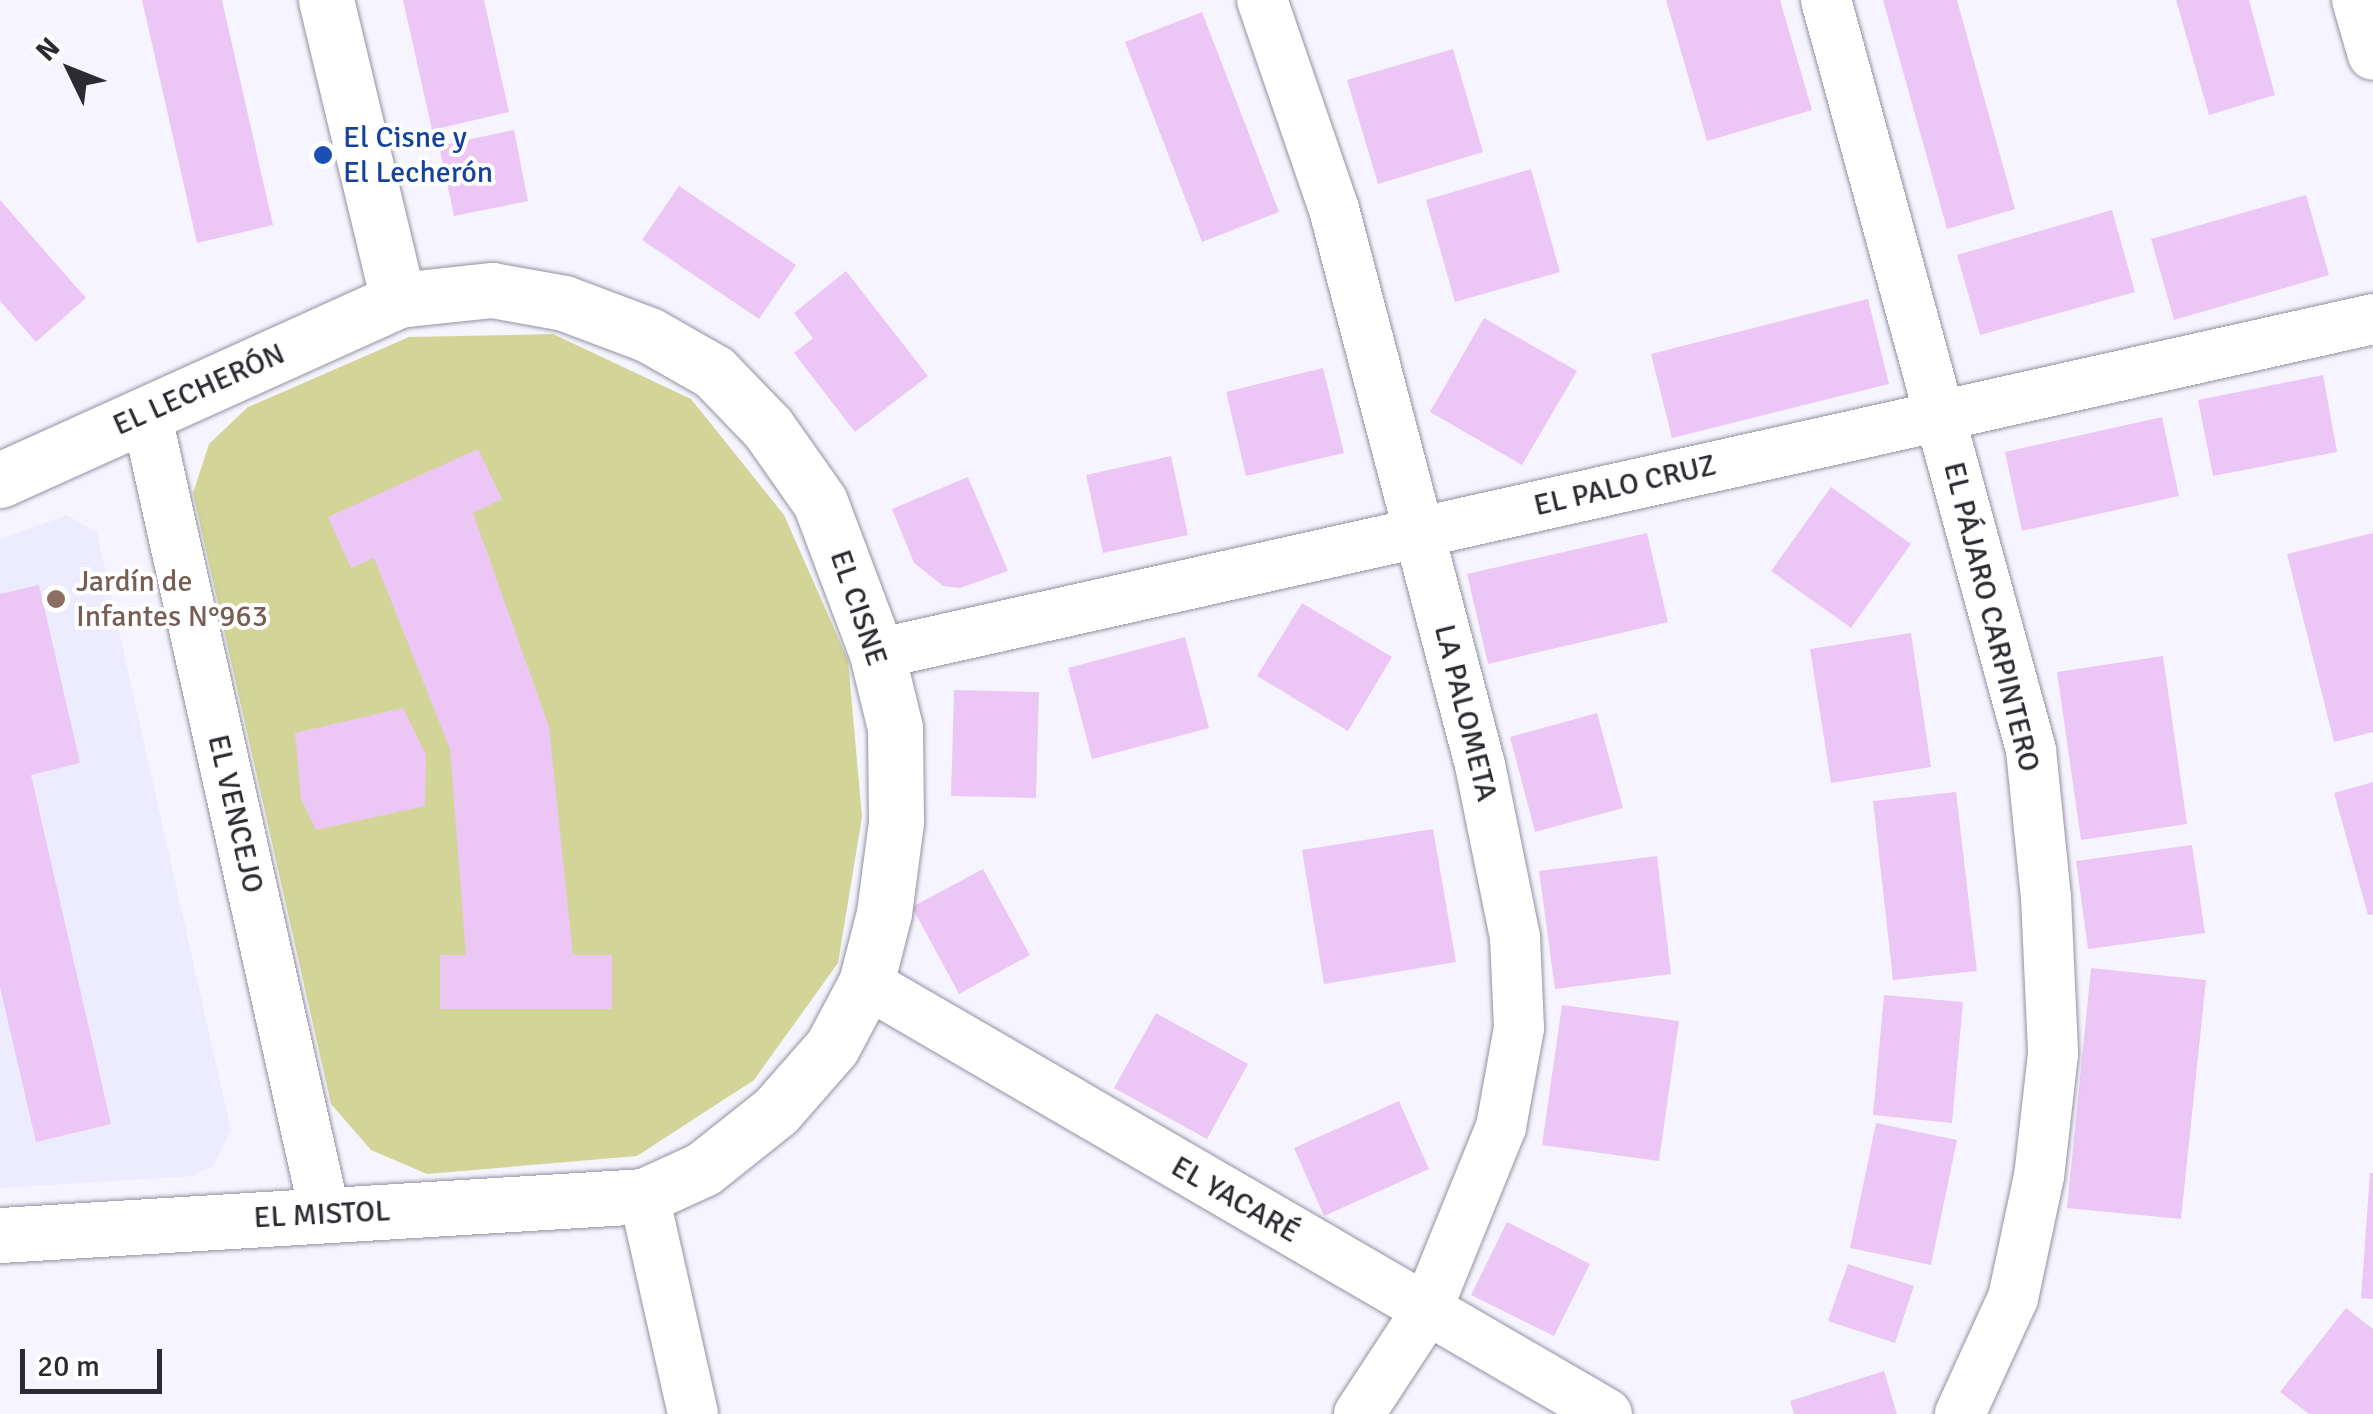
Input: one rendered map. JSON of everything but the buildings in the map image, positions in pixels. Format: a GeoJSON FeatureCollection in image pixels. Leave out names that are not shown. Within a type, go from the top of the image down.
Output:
{"type":"FeatureCollection","features":[{"type":"Feature","properties":{"kind":"street"},"geometry":{"type":"LineString","coordinates":[[326,0],[398,300]]}},
{"type":"Feature","properties":{"kind":"street","name":"LA PALOMETA"},"geometry":{"type":"LineString","coordinates":[[1262,0],[1334,209],[1480,766],[1511,918],[1519,1028],[1501,1127],[1426,1312],[1359,1414]]}},
{"type":"Feature","properties":{"kind":"street","name":"EL PÁJARO CARPINTERO"},"geometry":{"type":"LineString","coordinates":[[1826,0],[2031,750],[2046,898],[2053,1054],[2039,1176],[2013,1298],[1960,1414]]}},
{"type":"Feature","properties":{"kind":"street"},"geometry":{"type":"LineString","coordinates":[[2357,0],[2373,55]]}},
{"type":"Feature","properties":{"kind":"street","name":"EL CISNE"},"geometry":{"type":"LineString","coordinates":[[398,300],[492,290],[564,303],[649,336],[714,372],[768,428],[820,502],[876,654],[895,728],[896,822],[884,913],[866,983],[832,1047],[776,1112],[703,1169],[644,1196]]}},
{"type":"Feature","properties":{"kind":"street","name":"EL LECHERÓN"},"geometry":{"type":"LineString","coordinates":[[0,480],[398,300]]}},
{"type":"Feature","properties":{"kind":"street","name":"EL PALO CRUZ"},"geometry":{"type":"LineString","coordinates":[[876,654],[2373,319]]}},
{"type":"Feature","properties":{"kind":"street","name":"EL VENCEJO"},"geometry":{"type":"LineString","coordinates":[[146,414],[324,1215]]}},
{"type":"Feature","properties":{"kind":"street","name":"EL YACARÉ"},"geometry":{"type":"LineString","coordinates":[[866,983],[1606,1414]]}},
{"type":"Feature","properties":{"kind":"street"},"geometry":{"type":"LineString","coordinates":[[644,1196],[693,1414]]}},
{"type":"Feature","properties":{"kind":"street","name":"EL MISTOL"},"geometry":{"type":"LineString","coordinates":[[0,1235],[644,1196]]}},
{"type":"Feature","properties":{"kind":"shaded area"},"geometry":{"type":"Polygon","coordinates":[[[67,515],[97,533],[231,1131],[213,1166],[193,1176],[0,1188],[0,539],[67,515]]]}},
{"type":"Feature","properties":{"kind":"green space"},"geometry":{"type":"Polygon","coordinates":[[[553,334],[691,399],[784,515],[848,660],[862,817],[838,963],[754,1080],[637,1156],[427,1174],[371,1150],[331,1104],[193,493],[209,444],[248,407],[409,337],[553,334]]]}},
{"type":"Feature","properties":{"kind":"place","name":"El Cisne y El Lecherón"},"geometry":{"type":"Point","coordinates":[323,155]}},
{"type":"Feature","properties":{"kind":"place","name":"Jardín de Infantes N°963"},"geometry":{"type":"Point","coordinates":[56,599]}}]}
